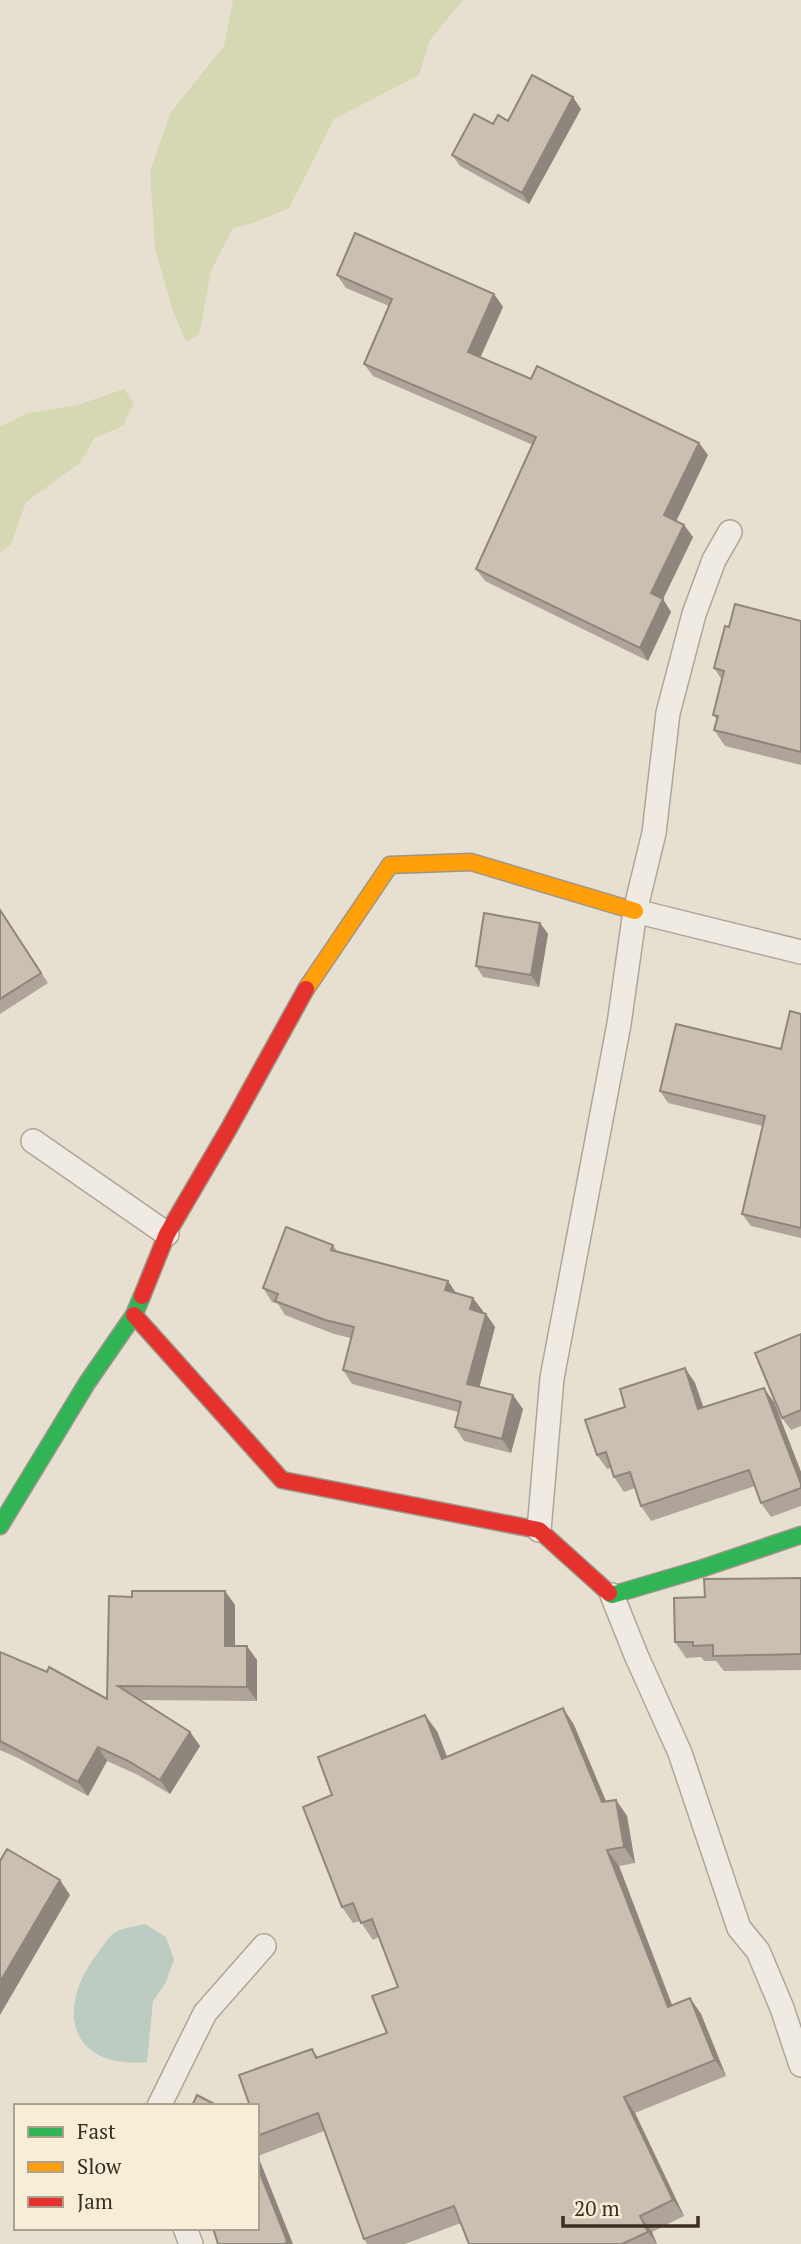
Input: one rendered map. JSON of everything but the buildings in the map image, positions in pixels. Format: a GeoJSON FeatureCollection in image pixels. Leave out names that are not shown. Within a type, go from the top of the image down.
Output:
{"type":"FeatureCollection","features":[{"type":"Feature","properties":{"kind":"street"},"geometry":{"type":"LineString","coordinates":[[0,1526],[87,1383],[134,1315],[167,1234],[309,983],[390,865],[471,862],[635,911]]}},
{"type":"Feature","properties":{"kind":"street"},"geometry":{"type":"LineString","coordinates":[[134,1315],[282,1480],[539,1530],[612,1595],[801,1535]]}},
{"type":"Feature","properties":{"kind":"lane"},"geometry":{"type":"LineString","coordinates":[[539,1530],[552,1378],[620,1024],[635,911],[654,833],[668,713],[694,614],[714,560],[730,532]]}},
{"type":"Feature","properties":{"kind":"lane"},"geometry":{"type":"LineString","coordinates":[[635,911],[801,952]]}},
{"type":"Feature","properties":{"kind":"lane"},"geometry":{"type":"LineString","coordinates":[[33,1141],[167,1234]]}},
{"type":"Feature","properties":{"kind":"lane"},"geometry":{"type":"LineString","coordinates":[[612,1595],[680,1753],[739,1928],[758,1951],[782,2008],[801,2065]]}},
{"type":"Feature","properties":{"kind":"lane"},"geometry":{"type":"LineString","coordinates":[[160,2104],[205,2013],[264,1946]]}},
{"type":"Feature","properties":{"kind":"green space"},"geometry":{"type":"Polygon","coordinates":[[[233,0],[463,0],[430,40],[419,75],[334,119],[289,208],[233,228],[211,271],[199,335],[186,342],[173,311],[155,249],[150,171],[171,112],[224,46],[233,0]]]}},
{"type":"Feature","properties":{"kind":"green space"},"geometry":{"type":"Polygon","coordinates":[[[124,389],[134,403],[123,426],[94,438],[80,463],[26,502],[11,544],[0,553],[0,427],[27,413],[78,405],[124,389]]]}},
{"type":"Feature","properties":{"kind":"shaded area"},"geometry":{"type":"Polygon","coordinates":[[[145,1924],[166,1937],[174,1960],[165,1984],[153,2001],[147,2062],[121,2062],[100,2056],[86,2045],[77,2031],[74,2014],[76,1995],[84,1975],[112,1935],[145,1924]]]}},
{"type":"Feature","properties":{"kind":"traffic: fast"},"geometry":{"type":"LineString","coordinates":[[0,1526],[87,1383],[134,1315],[142,1296]]}},
{"type":"Feature","properties":{"kind":"traffic: fast"},"geometry":{"type":"LineString","coordinates":[[609,1593],[612,1595],[700,1569],[801,1535]]}},
{"type":"Feature","properties":{"kind":"traffic: slow"},"geometry":{"type":"LineString","coordinates":[[306,989],[390,865],[471,862],[635,911]]}},
{"type":"Feature","properties":{"kind":"traffic: jam"},"geometry":{"type":"LineString","coordinates":[[142,1296],[167,1234],[306,989]]}},
{"type":"Feature","properties":{"kind":"traffic: jam"},"geometry":{"type":"LineString","coordinates":[[134,1315],[282,1480],[539,1530],[609,1593]]}}]}
